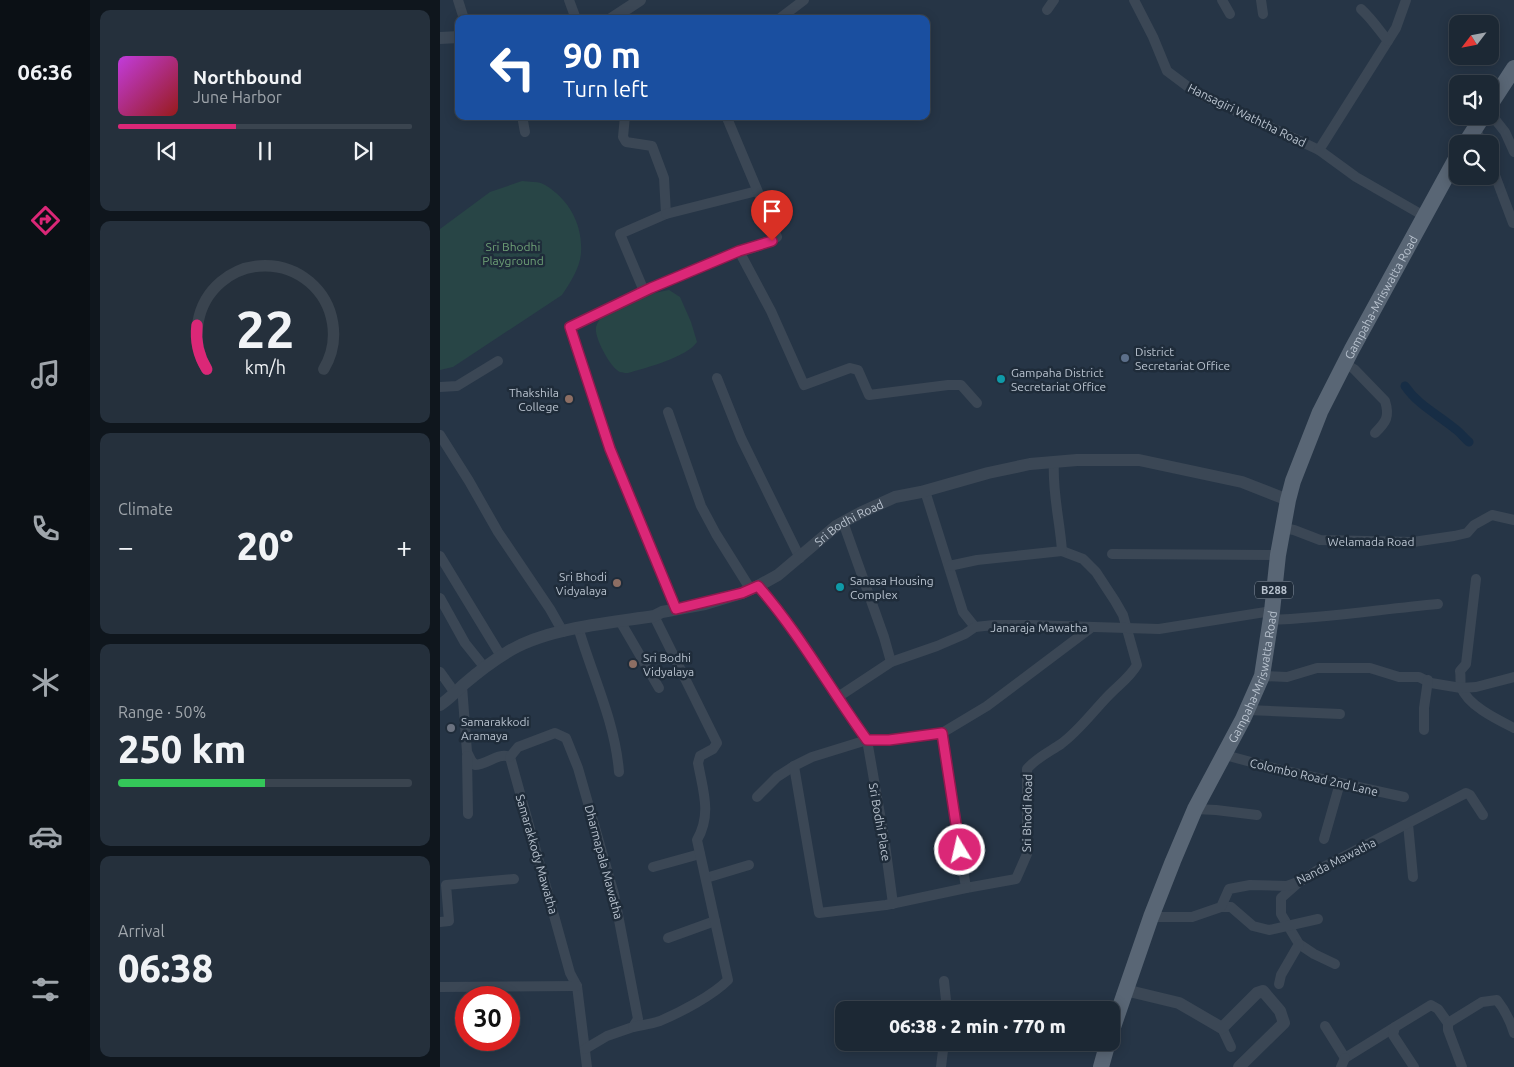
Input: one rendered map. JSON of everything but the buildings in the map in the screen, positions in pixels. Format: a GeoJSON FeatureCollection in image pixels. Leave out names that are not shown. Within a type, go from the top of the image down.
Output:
{"type":"FeatureCollection","features":[{"type":"Feature","properties":{"kind":"main road"},"geometry":{"type":"LineString","coordinates":[[1499,91],[1514,68]]}},
{"type":"Feature","properties":{"kind":"main road","name":"Gampaha-Mriswatta Road"},"geometry":{"type":"LineString","coordinates":[[1120,1006],[1151,917],[1195,810],[1225,755],[1262,676],[1278,555],[1288,500],[1320,412],[1449,171]]}},
{"type":"Feature","properties":{"kind":"main road"},"geometry":{"type":"LineString","coordinates":[[1101,1067],[1105,1051]]}},
{"type":"Feature","properties":{"kind":"street"},"geometry":{"type":"LineString","coordinates":[[458,0],[463,15]]}},
{"type":"Feature","properties":{"kind":"street"},"geometry":{"type":"LineString","coordinates":[[569,0],[575,15]]}},
{"type":"Feature","properties":{"kind":"street"},"geometry":{"type":"LineString","coordinates":[[617,15],[640,0]]}},
{"type":"Feature","properties":{"kind":"street"},"geometry":{"type":"LineString","coordinates":[[784,15],[804,0]]}},
{"type":"Feature","properties":{"kind":"street"},"geometry":{"type":"LineString","coordinates":[[1047,10],[1054,0]]}},
{"type":"Feature","properties":{"kind":"street","name":"Hansagiri Waththa Road"},"geometry":{"type":"LineString","coordinates":[[1134,0],[1153,37],[1167,71],[1195,92],[1319,150],[1356,177],[1424,216]]}},
{"type":"Feature","properties":{"kind":"street"},"geometry":{"type":"LineString","coordinates":[[1222,0],[1230,14]]}},
{"type":"Feature","properties":{"kind":"street"},"geometry":{"type":"LineString","coordinates":[[1261,0],[1263,14]]}},
{"type":"Feature","properties":{"kind":"street"},"geometry":{"type":"LineString","coordinates":[[1319,150],[1396,28],[1406,0]]}},
{"type":"Feature","properties":{"kind":"street"},"geometry":{"type":"LineString","coordinates":[[1361,9],[1371,18],[1388,41]]}},
{"type":"Feature","properties":{"kind":"street"},"geometry":{"type":"LineString","coordinates":[[440,38],[455,37]]}},
{"type":"Feature","properties":{"kind":"street"},"geometry":{"type":"LineString","coordinates":[[523,120],[525,132]]}},
{"type":"Feature","properties":{"kind":"street"},"geometry":{"type":"LineString","coordinates":[[624,120],[622,137],[626,142],[652,146],[664,178],[666,214]]}},
{"type":"Feature","properties":{"kind":"street"},"geometry":{"type":"LineString","coordinates":[[676,609],[610,449],[570,327],[644,291],[739,251],[772,241],[777,237],[728,120]]}},
{"type":"Feature","properties":{"kind":"street"},"geometry":{"type":"LineString","coordinates":[[1499,124],[1505,132],[1514,152]]}},
{"type":"Feature","properties":{"kind":"street"},"geometry":{"type":"LineString","coordinates":[[1499,185],[1513,223]]}},
{"type":"Feature","properties":{"kind":"street"},"geometry":{"type":"LineString","coordinates":[[644,291],[620,234],[666,214],[758,191]]}},
{"type":"Feature","properties":{"kind":"street"},"geometry":{"type":"LineString","coordinates":[[739,251],[771,311],[804,385],[850,368],[858,370],[869,395],[961,385],[977,403]]}},
{"type":"Feature","properties":{"kind":"street"},"geometry":{"type":"LineString","coordinates":[[440,387],[457,386],[498,361]]}},
{"type":"Feature","properties":{"kind":"street"},"geometry":{"type":"LineString","coordinates":[[1345,364],[1354,369],[1385,401],[1387,407],[1386,420],[1382,428],[1375,433]]}},
{"type":"Feature","properties":{"kind":"street"},"geometry":{"type":"LineString","coordinates":[[717,378],[741,438],[800,558]]}},
{"type":"Feature","properties":{"kind":"street"},"geometry":{"type":"LineString","coordinates":[[668,412],[700,506],[716,534],[754,588],[777,608],[867,740]]}},
{"type":"Feature","properties":{"kind":"street"},"geometry":{"type":"LineString","coordinates":[[440,435],[470,481],[498,532],[550,609],[563,632]]}},
{"type":"Feature","properties":{"kind":"street","name":"Sri Bodhi Road"},"geometry":{"type":"LineString","coordinates":[[440,705],[485,668],[524,644],[578,627],[654,616],[676,609],[705,604],[754,588],[778,575],[843,522],[895,497],[925,491],[988,473],[1030,464],[1077,460],[1139,460],[1242,482],[1288,500]]}},
{"type":"Feature","properties":{"kind":"street"},"geometry":{"type":"LineString","coordinates":[[949,566],[977,560],[1062,551],[1053,478],[1054,462]]}},
{"type":"Feature","properties":{"kind":"street"},"geometry":{"type":"LineString","coordinates":[[925,491],[963,612],[975,627]]}},
{"type":"Feature","properties":{"kind":"street","name":"Welamada Road"},"geometry":{"type":"LineString","coordinates":[[1282,528],[1294,530],[1320,540],[1401,542],[1460,534],[1467,532],[1474,525],[1492,516],[1514,520]]}},
{"type":"Feature","properties":{"kind":"street"},"geometry":{"type":"LineString","coordinates":[[843,522],[891,662]]}},
{"type":"Feature","properties":{"kind":"street","name":"Sri Bhodi Road"},"geometry":{"type":"LineString","coordinates":[[966,888],[1016,879],[1027,854],[1027,769],[1033,762],[1061,744],[1075,732],[1130,675],[1137,665],[1123,615],[1116,600],[1096,572],[1083,560],[1062,551]]}},
{"type":"Feature","properties":{"kind":"street"},"geometry":{"type":"LineString","coordinates":[[1112,554],[1278,555]]}},
{"type":"Feature","properties":{"kind":"street"},"geometry":{"type":"LineString","coordinates":[[440,556],[502,656]]}},
{"type":"Feature","properties":{"kind":"street"},"geometry":{"type":"LineString","coordinates":[[1476,579],[1466,664],[1460,672],[1462,688],[1474,704],[1486,714],[1514,728]]}},
{"type":"Feature","properties":{"kind":"street"},"geometry":{"type":"LineString","coordinates":[[440,598],[465,644],[485,668]]}},
{"type":"Feature","properties":{"kind":"street","name":"Janaraja Mawatha"},"geometry":{"type":"LineString","coordinates":[[838,697],[891,662],[938,646],[966,634],[975,627],[1020,625],[1159,628],[1271,616],[1310,619],[1379,609],[1438,604]]}},
{"type":"Feature","properties":{"kind":"street"},"geometry":{"type":"LineString","coordinates":[[585,1049],[607,1036],[633,1027],[660,1021],[706,996],[728,980],[697,840],[704,828],[706,803],[698,763],[700,756],[713,749],[717,743],[654,616]]}},
{"type":"Feature","properties":{"kind":"street"},"geometry":{"type":"LineString","coordinates":[[620,621],[659,688]]}},
{"type":"Feature","properties":{"kind":"street"},"geometry":{"type":"LineString","coordinates":[[578,627],[611,723],[618,750],[619,772]]}},
{"type":"Feature","properties":{"kind":"street"},"geometry":{"type":"LineString","coordinates":[[756,797],[778,777],[812,756],[867,740],[889,740],[942,733],[988,706],[1092,627]]}},
{"type":"Feature","properties":{"kind":"street"},"geometry":{"type":"LineString","coordinates":[[1262,676],[1287,677],[1317,668],[1370,668],[1399,677],[1419,677],[1431,683],[1462,688],[1476,687],[1514,677]]}},
{"type":"Feature","properties":{"kind":"street"},"geometry":{"type":"LineString","coordinates":[[440,672],[458,689],[467,752],[468,814]]}},
{"type":"Feature","properties":{"kind":"street"},"geometry":{"type":"LineString","coordinates":[[1424,730],[1424,708],[1428,680]]}},
{"type":"Feature","properties":{"kind":"street"},"geometry":{"type":"LineString","coordinates":[[1247,710],[1340,714]]}},
{"type":"Feature","properties":{"kind":"street","name":"Dharmapala Mawatha"},"geometry":{"type":"LineString","coordinates":[[510,757],[518,747],[555,733],[566,738],[578,768],[614,894],[638,1019],[633,1027]]}},
{"type":"Feature","properties":{"kind":"street"},"geometry":{"type":"LineString","coordinates":[[794,766],[819,914],[893,904],[966,888],[942,733]]}},
{"type":"Feature","properties":{"kind":"street","name":"Sri Bodhi Place"},"geometry":{"type":"LineString","coordinates":[[867,740],[884,837],[893,904]]}},
{"type":"Feature","properties":{"kind":"street"},"geometry":{"type":"LineString","coordinates":[[467,752],[475,765],[480,765],[505,755],[510,757]]}},
{"type":"Feature","properties":{"kind":"street","name":"Colombo Road 2nd Lane"},"geometry":{"type":"LineString","coordinates":[[1225,755],[1281,770],[1404,797]]}},
{"type":"Feature","properties":{"kind":"street","name":"Samarakkody Mawatha"},"geometry":{"type":"LineString","coordinates":[[510,757],[570,973],[577,986],[587,1067]]}},
{"type":"Feature","properties":{"kind":"street"},"geometry":{"type":"LineString","coordinates":[[1324,839],[1340,783]]}},
{"type":"Feature","properties":{"kind":"street","name":"Nanda Mawatha"},"geometry":{"type":"LineString","coordinates":[[1221,907],[1229,889],[1250,885],[1287,886],[1300,881],[1466,793],[1470,795],[1483,815]]}},
{"type":"Feature","properties":{"kind":"street"},"geometry":{"type":"LineString","coordinates":[[1195,810],[1216,810],[1257,815]]}},
{"type":"Feature","properties":{"kind":"street"},"geometry":{"type":"LineString","coordinates":[[1408,824],[1413,877]]}},
{"type":"Feature","properties":{"kind":"street"},"geometry":{"type":"LineString","coordinates":[[653,867],[700,854]]}},
{"type":"Feature","properties":{"kind":"street"},"geometry":{"type":"LineString","coordinates":[[706,878],[749,866]]}},
{"type":"Feature","properties":{"kind":"street"},"geometry":{"type":"LineString","coordinates":[[440,922],[449,921],[446,885],[514,879]]}},
{"type":"Feature","properties":{"kind":"street"},"geometry":{"type":"LineString","coordinates":[[1300,881],[1281,898],[1281,914],[1299,944],[1335,964]]}},
{"type":"Feature","properties":{"kind":"street"},"geometry":{"type":"LineString","coordinates":[[1151,917],[1192,917],[1221,907],[1231,907],[1253,926],[1268,930],[1318,919]]}},
{"type":"Feature","properties":{"kind":"street"},"geometry":{"type":"LineString","coordinates":[[668,938],[715,921]]}},
{"type":"Feature","properties":{"kind":"street"},"geometry":{"type":"LineString","coordinates":[[1279,984],[1281,975],[1299,944]]}},
{"type":"Feature","properties":{"kind":"street"},"geometry":{"type":"LineString","coordinates":[[944,981],[946,1001]]}},
{"type":"Feature","properties":{"kind":"street"},"geometry":{"type":"LineString","coordinates":[[440,987],[577,986]]}},
{"type":"Feature","properties":{"kind":"street"},"geometry":{"type":"LineString","coordinates":[[1125,990],[1178,1004],[1222,1028],[1231,1047]]}},
{"type":"Feature","properties":{"kind":"street"},"geometry":{"type":"LineString","coordinates":[[1222,1028],[1260,991],[1270,996],[1284,1019],[1284,1022],[1239,1067]]}},
{"type":"Feature","properties":{"kind":"street"},"geometry":{"type":"LineString","coordinates":[[1448,1023],[1482,1002],[1497,1000],[1504,1009],[1514,1033]]}},
{"type":"Feature","properties":{"kind":"street"},"geometry":{"type":"LineString","coordinates":[[1326,1026],[1343,1062],[1431,1005],[1438,1009],[1448,1023],[1448,1030],[1462,1067]]}},
{"type":"Feature","properties":{"kind":"street"},"geometry":{"type":"LineString","coordinates":[[1395,1027],[1393,1035],[1414,1067]]}},
{"type":"Feature","properties":{"kind":"street"},"geometry":{"type":"LineString","coordinates":[[941,1067],[943,1051]]}},
{"type":"Feature","properties":{"kind":"green space","name":"Sri Bhodhi Playground"},"geometry":{"type":"Polygon","coordinates":[[[522,181],[537,182],[545,185],[561,198],[573,214],[580,233],[581,243],[577,270],[562,295],[453,367],[440,370],[440,229],[490,192],[522,181]]]}},
{"type":"Feature","properties":{"kind":"green space"},"geometry":{"type":"Polygon","coordinates":[[[669,290],[680,297],[697,342],[685,352],[666,361],[628,373],[618,371],[610,362],[597,337],[596,327],[598,322],[602,317],[649,294],[669,290]]]}},
{"type":"Feature","properties":{"kind":"waterway"},"geometry":{"type":"LineString","coordinates":[[1405,386],[1422,404],[1469,442]]}},
{"type":"Feature","properties":{"kind":"place","name":"District Secretariat Office"},"geometry":{"type":"Point","coordinates":[1125,358]}},
{"type":"Feature","properties":{"kind":"place","name":"Gampaha District Secretariat Office"},"geometry":{"type":"Point","coordinates":[1001,379]}},
{"type":"Feature","properties":{"kind":"place","name":"Thakshila College"},"geometry":{"type":"Point","coordinates":[569,399]}},
{"type":"Feature","properties":{"kind":"place","name":"Sri Bhodi Vidyalaya"},"geometry":{"type":"Point","coordinates":[617,583]}},
{"type":"Feature","properties":{"kind":"place","name":"Sanasa Housing Complex"},"geometry":{"type":"Point","coordinates":[840,587]}},
{"type":"Feature","properties":{"kind":"place","name":"Sri Bodhi Vidyalaya"},"geometry":{"type":"Point","coordinates":[633,664]}},
{"type":"Feature","properties":{"kind":"place","name":"Samarakkodi Aramaya"},"geometry":{"type":"Point","coordinates":[451,728]}},
{"type":"Feature","properties":{"kind":"route"},"geometry":{"type":"LineString","coordinates":[[772,241],[739,251],[651,288],[570,327],[610,449],[676,609],[705,604],[758,586],[777,608],[816,663],[867,740],[889,740],[942,733],[960,850]]}}]}
